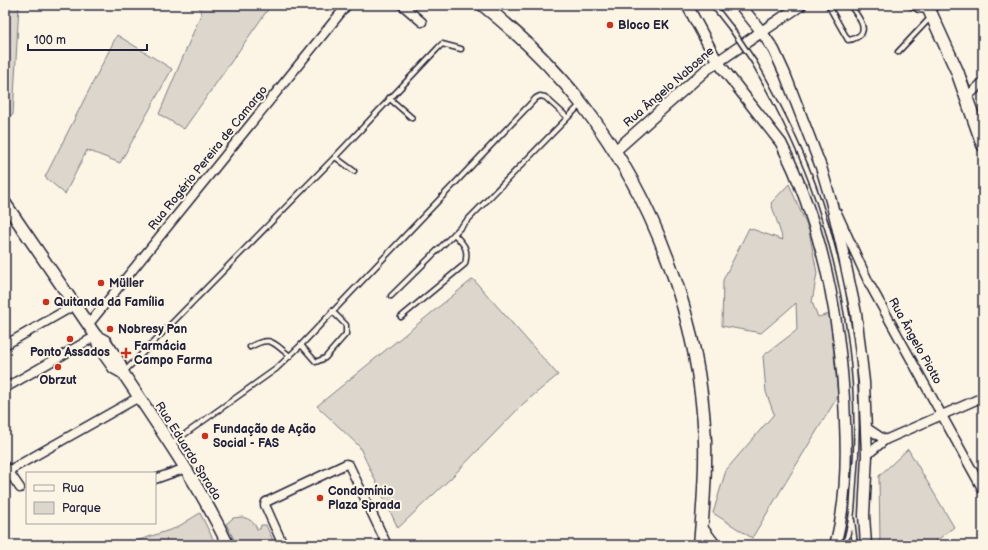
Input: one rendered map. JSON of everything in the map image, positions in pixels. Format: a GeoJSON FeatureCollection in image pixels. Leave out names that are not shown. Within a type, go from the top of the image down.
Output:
{"type":"FeatureCollection","features":[{"type":"Feature","properties":{"kind":"main road"},"geometry":{"type":"LineString","coordinates":[[483,5],[530,47],[581,103],[615,151],[635,187],[666,255],[688,323],[698,377],[705,440],[705,481],[700,545]]}},
{"type":"Feature","properties":{"kind":"main road"},"geometry":{"type":"LineString","coordinates":[[930,10],[967,97],[982,141]]}},
{"type":"Feature","properties":{"kind":"main road","name":"Rua Eduardo Sprada"},"geometry":{"type":"LineString","coordinates":[[5,203],[96,336],[98,347],[114,368],[123,374],[186,468],[210,509],[228,545]]}},
{"type":"Feature","properties":{"kind":"street","name":"Rua Rogério Pereira de Camargo"},"geometry":{"type":"LineString","coordinates":[[88,325],[347,5]]}},
{"type":"Feature","properties":{"kind":"street"},"geometry":{"type":"LineString","coordinates":[[402,5],[422,22]]}},
{"type":"Feature","properties":{"kind":"street"},"geometry":{"type":"LineString","coordinates":[[687,5],[717,61],[781,143],[808,208],[822,252],[836,325],[844,387],[846,440],[844,485],[840,523],[835,545]]}},
{"type":"Feature","properties":{"kind":"street"},"geometry":{"type":"LineString","coordinates":[[740,5],[774,50],[785,74],[821,167],[850,279],[864,375],[868,456],[864,514],[866,545]]}},
{"type":"Feature","properties":{"kind":"street","name":"Rua Ângelo Nabosne"},"geometry":{"type":"LineString","coordinates":[[615,151],[699,75],[717,61],[801,5]]}},
{"type":"Feature","properties":{"kind":"street"},"geometry":{"type":"LineString","coordinates":[[967,97],[983,82]]}},
{"type":"Feature","properties":{"kind":"street","name":"Rua Ângelo Piotto"},"geometry":{"type":"LineString","coordinates":[[831,201],[869,283],[983,490]]}},
{"type":"Feature","properties":{"kind":"street"},"geometry":{"type":"LineString","coordinates":[[5,345],[75,305]]}},
{"type":"Feature","properties":{"kind":"street"},"geometry":{"type":"LineString","coordinates":[[5,388],[96,336]]}},
{"type":"Feature","properties":{"kind":"street"},"geometry":{"type":"LineString","coordinates":[[20,488],[7,468],[139,397]]}},
{"type":"Feature","properties":{"kind":"street"},"geometry":{"type":"LineString","coordinates":[[868,456],[885,440],[983,397]]}},
{"type":"Feature","properties":{"kind":"street"},"geometry":{"type":"LineString","coordinates":[[866,428],[885,440]]}},
{"type":"Feature","properties":{"kind":"street"},"geometry":{"type":"LineString","coordinates":[[283,545],[265,505],[266,502],[346,464],[349,465],[387,545]]}},
{"type":"Feature","properties":{"kind":"street"},"geometry":{"type":"LineString","coordinates":[[156,479],[186,468]]}},
{"type":"Feature","properties":{"kind":"street"},"geometry":{"type":"LineString","coordinates":[[702,526],[714,545]]}},
{"type":"Feature","properties":{"kind":"lane"},"geometry":{"type":"LineString","coordinates":[[713,5],[754,62],[782,116],[808,173],[824,220],[842,292],[852,359],[857,430],[856,463],[851,518],[845,545]]}},
{"type":"Feature","properties":{"kind":"lane"},"geometry":{"type":"LineString","coordinates":[[828,5],[848,40],[851,40],[862,35],[864,32],[863,27],[850,5]]}},
{"type":"Feature","properties":{"kind":"lane"},"geometry":{"type":"LineString","coordinates":[[909,5],[919,10],[930,10]]}},
{"type":"Feature","properties":{"kind":"lane"},"geometry":{"type":"LineString","coordinates":[[898,52],[930,10]]}},
{"type":"Feature","properties":{"kind":"lane"},"geometry":{"type":"LineString","coordinates":[[123,374],[442,44],[461,49]]}},
{"type":"Feature","properties":{"kind":"lane"},"geometry":{"type":"LineString","coordinates":[[171,445],[276,369],[290,356],[536,98],[540,96],[545,97],[567,117]]}},
{"type":"Feature","properties":{"kind":"lane"},"geometry":{"type":"LineString","coordinates":[[389,98],[412,118]]}},
{"type":"Feature","properties":{"kind":"lane"},"geometry":{"type":"LineString","coordinates":[[391,296],[454,234],[581,103]]}},
{"type":"Feature","properties":{"kind":"lane"},"geometry":{"type":"LineString","coordinates":[[335,156],[354,171]]}},
{"type":"Feature","properties":{"kind":"lane"},"geometry":{"type":"LineString","coordinates":[[401,317],[465,264],[468,255],[466,247],[454,234]]}},
{"type":"Feature","properties":{"kind":"lane"},"geometry":{"type":"LineString","coordinates":[[301,345],[316,362],[325,358],[346,334],[346,325],[332,311]]}},
{"type":"Feature","properties":{"kind":"lane"},"geometry":{"type":"LineString","coordinates":[[250,347],[260,341],[271,341],[290,356]]}},
{"type":"Feature","properties":{"kind":"lane"},"geometry":{"type":"LineString","coordinates":[[851,518],[855,545]]}},
{"type":"Feature","properties":{"kind":"green space"},"geometry":{"type":"Polygon","coordinates":[[[5,5],[19,5],[13,115],[5,115],[5,5]]]}},
{"type":"Feature","properties":{"kind":"green space"},"geometry":{"type":"Polygon","coordinates":[[[199,5],[271,5],[184,129],[159,114],[201,14],[199,5]]]}},
{"type":"Feature","properties":{"kind":"green space"},"geometry":{"type":"Polygon","coordinates":[[[117,35],[172,69],[120,163],[87,150],[65,194],[45,177],[117,35]]]}},
{"type":"Feature","properties":{"kind":"green space"},"geometry":{"type":"Polygon","coordinates":[[[789,184],[809,231],[817,273],[812,302],[818,317],[830,314],[838,396],[752,538],[713,513],[726,470],[774,414],[766,392],[763,356],[797,330],[796,303],[761,333],[722,326],[723,280],[749,228],[783,240],[771,203],[789,184]]]}},
{"type":"Feature","properties":{"kind":"green space"},"geometry":{"type":"Polygon","coordinates":[[[473,279],[558,375],[524,403],[451,478],[398,528],[359,446],[317,406],[473,279]]]}},
{"type":"Feature","properties":{"kind":"green space"},"geometry":{"type":"Polygon","coordinates":[[[908,449],[954,527],[931,545],[886,545],[880,541],[879,476],[908,449]]]}},
{"type":"Feature","properties":{"kind":"green space"},"geometry":{"type":"Polygon","coordinates":[[[200,513],[216,545],[124,545],[176,528],[200,513]]]}},
{"type":"Feature","properties":{"kind":"green space"},"geometry":{"type":"Polygon","coordinates":[[[242,517],[255,524],[257,529],[260,529],[261,525],[266,525],[275,545],[237,545],[226,524],[233,518],[242,517]]]}},
{"type":"Feature","properties":{"kind":"place","name":"Bloco EK"},"geometry":{"type":"Point","coordinates":[610,25]}},
{"type":"Feature","properties":{"kind":"place","name":"Müller"},"geometry":{"type":"Point","coordinates":[101,283]}},
{"type":"Feature","properties":{"kind":"place","name":"Quitanda da Família"},"geometry":{"type":"Point","coordinates":[46,302]}},
{"type":"Feature","properties":{"kind":"place","name":"Nobresy Pan"},"geometry":{"type":"Point","coordinates":[110,329]}},
{"type":"Feature","properties":{"kind":"place","name":"Ponto Assados"},"geometry":{"type":"Point","coordinates":[70,339]}},
{"type":"Feature","properties":{"kind":"place","name":"Farmácia Campo Farma"},"geometry":{"type":"Point","coordinates":[126,353]}},
{"type":"Feature","properties":{"kind":"place","name":"Obrzut"},"geometry":{"type":"Point","coordinates":[58,367]}},
{"type":"Feature","properties":{"kind":"place","name":"Fundação de Ação Social - FAS"},"geometry":{"type":"Point","coordinates":[205,436]}},
{"type":"Feature","properties":{"kind":"place","name":"Condomínio Plaza Sprada"},"geometry":{"type":"Point","coordinates":[320,498]}}]}
